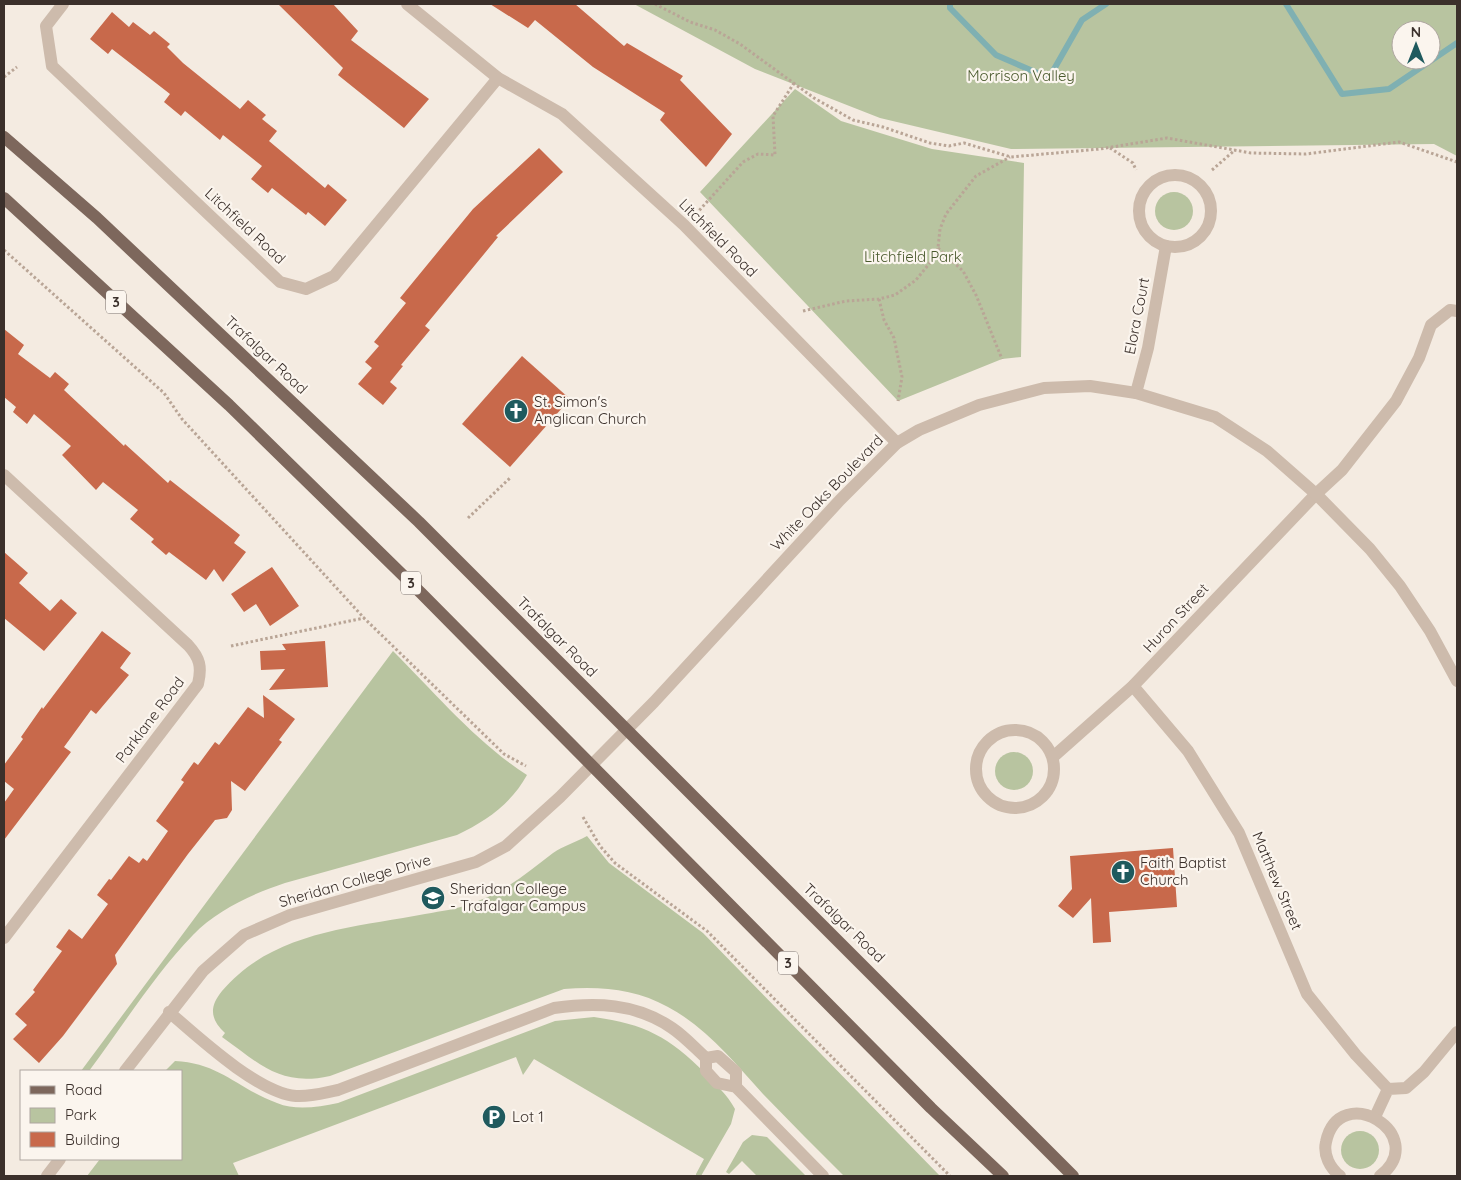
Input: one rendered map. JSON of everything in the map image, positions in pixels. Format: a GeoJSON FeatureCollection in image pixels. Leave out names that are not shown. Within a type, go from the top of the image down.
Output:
{"type":"FeatureCollection","features":[{"type":"Feature","properties":{"kind":"main road","name":"Trafalgar Road"},"geometry":{"type":"LineString","coordinates":[[4,137],[97,218],[420,522],[1073,1176]]}},
{"type":"Feature","properties":{"kind":"main road","name":"3"},"geometry":{"type":"LineString","coordinates":[[4,198],[229,405],[421,593],[932,1108],[1003,1176]]}},
{"type":"Feature","properties":{"kind":"street","name":"Litchfield Road"},"geometry":{"type":"LineString","coordinates":[[63,4],[46,26],[52,66],[280,282],[306,289],[334,276],[498,78]]}},
{"type":"Feature","properties":{"kind":"street","name":"Litchfield Road"},"geometry":{"type":"LineString","coordinates":[[407,4],[498,78],[562,114],[684,225],[896,443]]}},
{"type":"Feature","properties":{"kind":"street"},"geometry":{"type":"LineString","coordinates":[[1174,175],[1186,177],[1197,182],[1205,191],[1210,202],[1211,214],[1208,226],[1201,236],[1190,243],[1179,247],[1166,246],[1156,242],[1144,229],[1139,213],[1140,201],[1145,191],[1153,182],[1174,175]]}},
{"type":"Feature","properties":{"kind":"street","name":"Elora Court"},"geometry":{"type":"LineString","coordinates":[[1136,393],[1148,348],[1166,246]]}},
{"type":"Feature","properties":{"kind":"street","name":"Huron Street"},"geometry":{"type":"LineString","coordinates":[[1052,757],[1134,686],[1316,494],[1342,470],[1396,402],[1419,358],[1431,324],[1450,310],[1457,311]]}},
{"type":"Feature","properties":{"kind":"street","name":"White Oaks Boulevard"},"geometry":{"type":"LineString","coordinates":[[591,765],[627,730],[840,500],[896,443],[919,430],[978,405],[1044,388],[1090,386],[1136,393],[1215,417],[1267,451],[1316,494],[1370,549],[1400,586],[1430,631],[1457,681]]}},
{"type":"Feature","properties":{"kind":"street","name":"Parklane Road"},"geometry":{"type":"LineString","coordinates":[[4,475],[188,645],[200,664],[201,672],[198,684],[4,938]]}},
{"type":"Feature","properties":{"kind":"street","name":"Matthew Street"},"geometry":{"type":"LineString","coordinates":[[1134,686],[1188,751],[1239,833],[1307,994],[1356,1055],[1388,1089]]}},
{"type":"Feature","properties":{"kind":"street"},"geometry":{"type":"LineString","coordinates":[[1012,730],[1025,731],[1037,736],[1047,745],[1052,757],[1054,770],[1052,782],[1046,793],[1036,802],[1024,807],[1012,808],[999,804],[988,797],[980,787],[976,775],[976,762],[980,750],[994,736],[1012,730]]}},
{"type":"Feature","properties":{"kind":"street","name":"Sheridan College Drive"},"geometry":{"type":"LineString","coordinates":[[126,1070],[169,1012],[203,971],[244,935],[290,915],[476,862],[506,846],[560,797],[591,765]]}},
{"type":"Feature","properties":{"kind":"street"},"geometry":{"type":"LineString","coordinates":[[169,1012],[219,1054],[262,1084],[294,1096],[315,1096],[338,1090],[554,1008],[576,1005],[617,1005],[655,1019],[672,1028],[706,1058],[706,1071],[717,1083],[736,1088],[824,1176]]}},
{"type":"Feature","properties":{"kind":"street"},"geometry":{"type":"LineString","coordinates":[[1375,1117],[1388,1089],[1406,1088],[1424,1072],[1457,1032]]}},
{"type":"Feature","properties":{"kind":"street"},"geometry":{"type":"LineString","coordinates":[[706,1058],[718,1056],[736,1072],[736,1088]]}},
{"type":"Feature","properties":{"kind":"street"},"geometry":{"type":"LineString","coordinates":[[1340,1176],[1330,1167],[1326,1157],[1325,1145],[1328,1134],[1334,1125],[1348,1116],[1364,1114],[1375,1117],[1385,1124],[1392,1133],[1395,1144],[1394,1156],[1390,1167],[1380,1176]]}},
{"type":"Feature","properties":{"kind":"street"},"geometry":{"type":"LineString","coordinates":[[47,1176],[59,1160]]}},
{"type":"Feature","properties":{"kind":"path"},"geometry":{"type":"LineString","coordinates":[[655,4],[690,22],[715,30],[740,44],[794,84],[853,120],[883,126],[930,144],[949,146],[964,144],[1011,156],[1109,148],[1167,138],[1235,150],[1306,154],[1399,142],[1457,162]]}},
{"type":"Feature","properties":{"kind":"path"},"geometry":{"type":"LineString","coordinates":[[4,77],[17,66]]}},
{"type":"Feature","properties":{"kind":"path"},"geometry":{"type":"LineString","coordinates":[[684,225],[743,162],[758,154],[775,155],[773,116],[794,84]]}},
{"type":"Feature","properties":{"kind":"path"},"geometry":{"type":"LineString","coordinates":[[1109,148],[1133,163],[1136,170]]}},
{"type":"Feature","properties":{"kind":"path"},"geometry":{"type":"LineString","coordinates":[[1212,170],[1235,150]]}},
{"type":"Feature","properties":{"kind":"path"},"geometry":{"type":"LineString","coordinates":[[803,311],[846,301],[879,299],[895,295],[916,280],[929,264],[938,248],[940,229],[946,214],[976,176],[1011,156]]}},
{"type":"Feature","properties":{"kind":"path"},"geometry":{"type":"LineString","coordinates":[[938,248],[963,270],[976,294],[1002,360]]}},
{"type":"Feature","properties":{"kind":"path"},"geometry":{"type":"LineString","coordinates":[[4,250],[164,393],[182,419],[364,618],[504,754],[526,766]]}},
{"type":"Feature","properties":{"kind":"path"},"geometry":{"type":"LineString","coordinates":[[879,299],[884,320],[894,338],[902,377],[898,401]]}},
{"type":"Feature","properties":{"kind":"path"},"geometry":{"type":"LineString","coordinates":[[468,518],[511,477]]}},
{"type":"Feature","properties":{"kind":"path"},"geometry":{"type":"LineString","coordinates":[[231,646],[364,618]]}},
{"type":"Feature","properties":{"kind":"path"},"geometry":{"type":"LineString","coordinates":[[584,817],[600,846],[615,863],[707,931],[950,1176]]}},
{"type":"Feature","properties":{"kind":"green space","name":"Morrison Valley"},"geometry":{"type":"Polygon","coordinates":[[[634,4],[1457,4],[1457,156],[1434,144],[1011,149],[880,118],[755,69],[634,4]]]}},
{"type":"Feature","properties":{"kind":"green space","name":"Litchfield Park"},"geometry":{"type":"Polygon","coordinates":[[[795,89],[841,121],[932,149],[1024,163],[1021,357],[1002,359],[898,401],[700,192],[795,89]]]}},
{"type":"Feature","properties":{"kind":"green space"},"geometry":{"type":"Polygon","coordinates":[[[1174,192],[1187,198],[1193,211],[1187,224],[1174,230],[1161,224],[1155,211],[1161,198],[1174,192]]]}},
{"type":"Feature","properties":{"kind":"green space"},"geometry":{"type":"Polygon","coordinates":[[[393,651],[474,733],[527,775],[513,795],[497,811],[457,835],[285,883],[260,892],[224,910],[202,926],[179,950],[90,1070],[82,1070],[393,651]]]}},
{"type":"Feature","properties":{"kind":"green space"},"geometry":{"type":"Polygon","coordinates":[[[1014,752],[1027,758],[1033,771],[1027,784],[1014,790],[1001,784],[995,771],[1001,758],[1014,752]]]}},
{"type":"Feature","properties":{"kind":"green space"},"geometry":{"type":"Polygon","coordinates":[[[587,836],[609,863],[703,933],[940,1176],[844,1176],[763,1094],[731,1058],[695,1025],[682,1015],[656,1001],[618,990],[564,989],[330,1076],[313,1079],[284,1076],[272,1071],[222,1037],[225,1033],[216,1023],[213,1013],[215,1002],[222,991],[242,971],[265,956],[290,944],[316,935],[450,910],[485,899],[506,888],[557,851],[587,836]]]}},
{"type":"Feature","properties":{"kind":"green space"},"geometry":{"type":"Polygon","coordinates":[[[594,1017],[642,1028],[668,1041],[705,1073],[735,1109],[731,1124],[701,1176],[696,1176],[696,1174],[704,1159],[534,1059],[523,1075],[516,1057],[233,1163],[239,1176],[87,1176],[99,1160],[182,1160],[182,1070],[166,1070],[175,1061],[204,1066],[217,1071],[263,1097],[284,1105],[299,1108],[315,1107],[338,1103],[555,1021],[594,1017]]]}},
{"type":"Feature","properties":{"kind":"green space"},"geometry":{"type":"Polygon","coordinates":[[[1360,1131],[1373,1137],[1379,1150],[1373,1163],[1360,1169],[1347,1163],[1341,1150],[1347,1137],[1360,1131]]]}},
{"type":"Feature","properties":{"kind":"green space"},"geometry":{"type":"Polygon","coordinates":[[[752,1135],[767,1137],[806,1176],[757,1176],[742,1161],[729,1174],[726,1172],[743,1142],[752,1135]]]}},
{"type":"Feature","properties":{"kind":"building"},"geometry":{"type":"Polygon","coordinates":[[[278,4],[333,4],[358,31],[351,40],[429,99],[404,128],[338,75],[343,68],[278,4]]]}},
{"type":"Feature","properties":{"kind":"building"},"geometry":{"type":"Polygon","coordinates":[[[490,4],[575,4],[624,46],[627,43],[683,76],[680,80],[732,134],[706,167],[660,120],[665,113],[593,67],[535,20],[528,28],[490,4]]]}},
{"type":"Feature","properties":{"kind":"building"},"geometry":{"type":"Polygon","coordinates":[[[112,12],[129,27],[133,22],[150,35],[154,31],[170,44],[167,47],[183,63],[240,109],[248,100],[266,115],[262,119],[277,131],[269,141],[325,188],[328,184],[347,200],[325,226],[308,212],[306,215],[272,188],[268,193],[251,179],[262,166],[223,135],[220,140],[185,111],[181,116],[164,102],[170,94],[112,49],[108,54],[90,39],[112,12]]]}},
{"type":"Feature","properties":{"kind":"building"},"geometry":{"type":"Polygon","coordinates":[[[539,148],[563,172],[496,236],[498,237],[425,326],[430,330],[401,365],[403,366],[390,382],[397,388],[383,405],[358,384],[372,368],[365,362],[379,346],[374,342],[406,303],[400,298],[473,209],[539,148]]]}},
{"type":"Feature","properties":{"kind":"building"},"geometry":{"type":"Polygon","coordinates":[[[4,329],[24,345],[18,354],[50,378],[55,372],[69,384],[64,390],[124,446],[125,444],[168,483],[170,480],[240,535],[234,543],[246,552],[223,582],[214,569],[206,580],[169,552],[166,555],[151,542],[154,539],[130,519],[138,510],[103,482],[96,490],[62,455],[71,446],[34,414],[27,424],[13,412],[16,407],[4,397],[4,329]]]}},
{"type":"Feature","properties":{"kind":"building","name":"St. Simon's Anglican Church"},"geometry":{"type":"Polygon","coordinates":[[[522,356],[570,399],[510,467],[462,424],[522,356]]]}},
{"type":"Feature","properties":{"kind":"building"},"geometry":{"type":"Polygon","coordinates":[[[4,552],[28,573],[19,583],[50,611],[61,599],[77,613],[44,651],[4,618],[4,552]]]}},
{"type":"Feature","properties":{"kind":"building"},"geometry":{"type":"Polygon","coordinates":[[[272,567],[299,606],[270,626],[256,604],[244,612],[231,594],[272,567]]]}},
{"type":"Feature","properties":{"kind":"building"},"geometry":{"type":"Polygon","coordinates":[[[102,631],[131,653],[120,668],[129,675],[96,714],[91,710],[64,747],[71,752],[4,840],[4,803],[14,789],[4,781],[4,765],[23,739],[21,737],[42,707],[43,709],[102,631]]]}},
{"type":"Feature","properties":{"kind":"building"},"geometry":{"type":"Polygon","coordinates":[[[325,641],[328,687],[269,690],[285,669],[261,670],[260,651],[286,650],[282,644],[325,641]]]}},
{"type":"Feature","properties":{"kind":"building"},"geometry":{"type":"Polygon","coordinates":[[[263,695],[295,719],[279,740],[282,742],[245,791],[231,781],[232,810],[227,818],[215,820],[188,854],[115,955],[117,964],[63,1036],[39,1063],[13,1039],[27,1025],[15,1014],[35,992],[33,990],[62,951],[56,947],[69,929],[82,939],[108,904],[97,895],[109,879],[111,880],[129,856],[139,863],[143,858],[147,861],[168,831],[156,821],[184,782],[181,780],[194,762],[198,765],[215,742],[219,745],[248,707],[264,718],[263,695]]]}},
{"type":"Feature","properties":{"kind":"building","name":"Faith Baptist Church"},"geometry":{"type":"Polygon","coordinates":[[[1173,848],[1177,907],[1109,912],[1111,942],[1093,943],[1091,898],[1073,918],[1058,906],[1072,889],[1070,856],[1173,848]]]}},
{"type":"Feature","properties":{"kind":"waterway"},"geometry":{"type":"LineString","coordinates":[[950,4],[950,8],[996,55],[1049,78],[1082,20],[1106,4]]}},
{"type":"Feature","properties":{"kind":"waterway"},"geometry":{"type":"LineString","coordinates":[[1286,4],[1342,94],[1389,89],[1457,43]]}},
{"type":"Feature","properties":{"kind":"place","name":"St. Simon's Anglican Church"},"geometry":{"type":"Point","coordinates":[516,411]}},
{"type":"Feature","properties":{"kind":"place","name":"Faith Baptist Church"},"geometry":{"type":"Point","coordinates":[1123,872]}},
{"type":"Feature","properties":{"kind":"place","name":"Sheridan College - Trafalgar Campus"},"geometry":{"type":"Point","coordinates":[433,898]}},
{"type":"Feature","properties":{"kind":"place","name":"Lot 1"},"geometry":{"type":"Point","coordinates":[494,1117]}}]}
